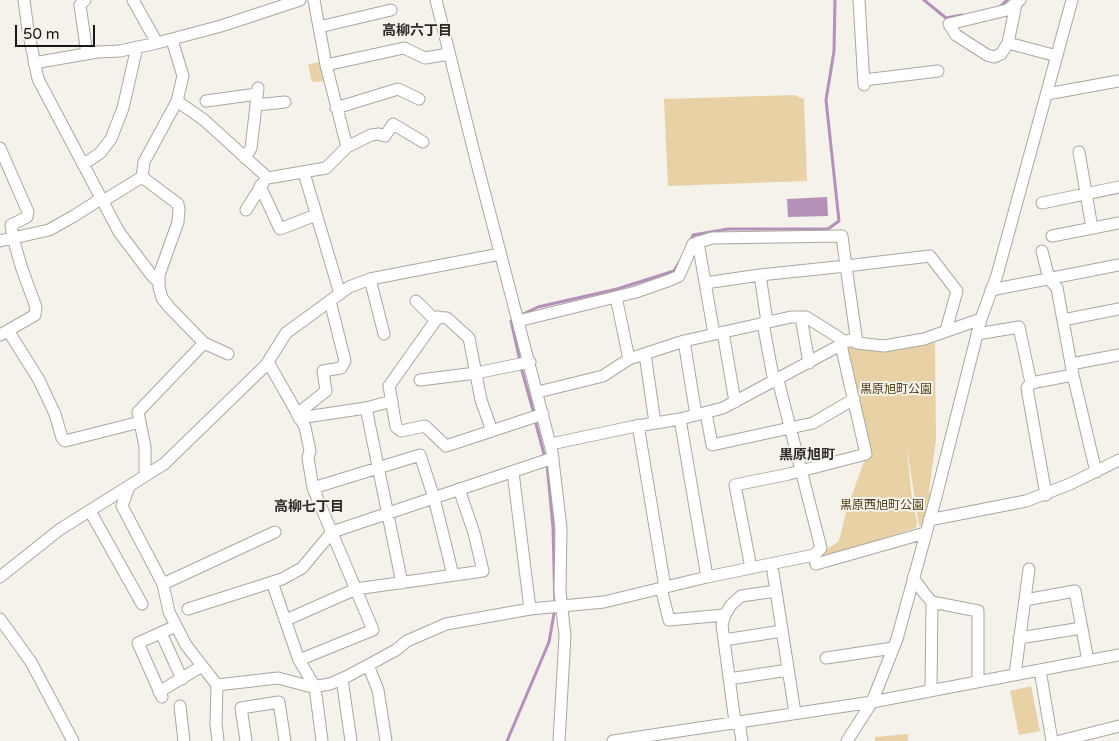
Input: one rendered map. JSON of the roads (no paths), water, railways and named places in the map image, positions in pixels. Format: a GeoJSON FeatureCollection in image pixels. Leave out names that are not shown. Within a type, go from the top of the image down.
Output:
{"type":"FeatureCollection","features":[{"type":"Feature","properties":{"kind":"street"},"geometry":{"type":"LineString","coordinates":[[24,0],[38,79],[119,232],[153,277],[159,282]]}},
{"type":"Feature","properties":{"kind":"street"},"geometry":{"type":"LineString","coordinates":[[86,0],[80,5],[87,54]]}},
{"type":"Feature","properties":{"kind":"street"},"geometry":{"type":"LineString","coordinates":[[133,0],[157,43]]}},
{"type":"Feature","properties":{"kind":"street"},"geometry":{"type":"LineString","coordinates":[[34,62],[120,51],[172,40],[280,4],[300,0]]}},
{"type":"Feature","properties":{"kind":"street"},"geometry":{"type":"LineString","coordinates":[[314,0],[326,65],[346,147]]}},
{"type":"Feature","properties":{"kind":"street"},"geometry":{"type":"LineString","coordinates":[[436,0],[517,318],[524,363],[538,392],[537,416],[551,444],[548,460],[561,528],[557,607],[565,636],[559,741]]}},
{"type":"Feature","properties":{"kind":"street"},"geometry":{"type":"LineString","coordinates":[[860,0],[864,83],[938,71]]}},
{"type":"Feature","properties":{"kind":"street"},"geometry":{"type":"LineString","coordinates":[[847,741],[872,702],[893,648],[930,520],[981,319],[1047,94],[1072,0]]}},
{"type":"Feature","properties":{"kind":"street"},"geometry":{"type":"LineString","coordinates":[[1018,2],[1008,43],[1001,54],[994,57],[986,55],[956,35],[949,24],[1007,10],[1018,2]]}},
{"type":"Feature","properties":{"kind":"street"},"geometry":{"type":"LineString","coordinates":[[319,27],[386,7]]}},
{"type":"Feature","properties":{"kind":"street"},"geometry":{"type":"LineString","coordinates":[[142,177],[144,162],[177,101],[183,76],[172,40]]}},
{"type":"Feature","properties":{"kind":"street"},"geometry":{"type":"LineString","coordinates":[[1008,43],[1057,56]]}},
{"type":"Feature","properties":{"kind":"street"},"geometry":{"type":"LineString","coordinates":[[84,164],[100,153],[111,140],[122,108],[138,47]]}},
{"type":"Feature","properties":{"kind":"street"},"geometry":{"type":"LineString","coordinates":[[326,65],[404,48],[425,58],[449,54]]}},
{"type":"Feature","properties":{"kind":"street"},"geometry":{"type":"LineString","coordinates":[[1047,94],[1119,81]]}},
{"type":"Feature","properties":{"kind":"street"},"geometry":{"type":"LineString","coordinates":[[336,108],[398,89],[419,100]]}},
{"type":"Feature","properties":{"kind":"street"},"geometry":{"type":"LineString","coordinates":[[245,158],[251,148],[257,95]]}},
{"type":"Feature","properties":{"kind":"street"},"geometry":{"type":"LineString","coordinates":[[206,102],[257,95],[285,102]]}},
{"type":"Feature","properties":{"kind":"street"},"geometry":{"type":"LineString","coordinates":[[177,101],[204,120],[245,158],[264,182],[280,229],[316,215]]}},
{"type":"Feature","properties":{"kind":"street"},"geometry":{"type":"LineString","coordinates":[[246,210],[264,182],[326,168],[346,147],[371,135],[379,134],[385,136],[393,124],[423,142]]}},
{"type":"Feature","properties":{"kind":"street"},"geometry":{"type":"LineString","coordinates":[[0,148],[28,212],[27,217],[11,225],[13,238],[36,307],[35,315],[5,333],[39,380],[55,414],[62,438],[65,441],[140,422]]}},
{"type":"Feature","properties":{"kind":"street"},"geometry":{"type":"LineString","coordinates":[[1079,152],[1092,228]]}},
{"type":"Feature","properties":{"kind":"street"},"geometry":{"type":"LineString","coordinates":[[298,416],[326,391],[323,371],[341,368],[345,361],[335,298],[304,172]]}},
{"type":"Feature","properties":{"kind":"street"},"geometry":{"type":"LineString","coordinates":[[0,241],[49,230],[142,177]]}},
{"type":"Feature","properties":{"kind":"street"},"geometry":{"type":"LineString","coordinates":[[142,177],[178,204],[179,209],[178,222],[162,266],[159,282],[162,298],[169,308],[204,343],[228,354]]}},
{"type":"Feature","properties":{"kind":"street"},"geometry":{"type":"LineString","coordinates":[[1042,203],[1119,187]]}},
{"type":"Feature","properties":{"kind":"street"},"geometry":{"type":"LineString","coordinates":[[1052,236],[1119,223]]}},
{"type":"Feature","properties":{"kind":"street"},"geometry":{"type":"LineString","coordinates":[[517,318],[636,292],[678,276],[693,244],[712,238],[842,236],[846,266],[848,343],[854,400],[866,454],[735,485],[751,568]]}},
{"type":"Feature","properties":{"kind":"street"},"geometry":{"type":"LineString","coordinates":[[698,242],[705,283],[736,402]]}},
{"type":"Feature","properties":{"kind":"street"},"geometry":{"type":"LineString","coordinates":[[1042,251],[1049,279],[1057,288],[1072,369],[1096,472]]}},
{"type":"Feature","properties":{"kind":"street"},"geometry":{"type":"LineString","coordinates":[[0,577],[59,530],[164,464],[268,362],[286,333],[349,287],[370,279],[500,254]]}},
{"type":"Feature","properties":{"kind":"street"},"geometry":{"type":"LineString","coordinates":[[705,283],[930,256],[957,291],[946,330]]}},
{"type":"Feature","properties":{"kind":"street"},"geometry":{"type":"LineString","coordinates":[[991,290],[1119,265]]}},
{"type":"Feature","properties":{"kind":"street"},"geometry":{"type":"LineString","coordinates":[[217,685],[278,678],[312,687],[330,684],[396,650],[407,641],[446,624],[530,609],[604,602],[707,577],[814,555],[821,548],[800,471],[792,429],[776,381],[765,323],[760,275]]}},
{"type":"Feature","properties":{"kind":"street"},"geometry":{"type":"LineString","coordinates":[[370,279],[384,334]]}},
{"type":"Feature","properties":{"kind":"street"},"geometry":{"type":"LineString","coordinates":[[616,297],[629,359]]}},
{"type":"Feature","properties":{"kind":"street"},"geometry":{"type":"LineString","coordinates":[[416,301],[432,317],[447,318],[469,338],[481,400],[492,431]]}},
{"type":"Feature","properties":{"kind":"street"},"geometry":{"type":"LineString","coordinates":[[1063,320],[1119,309]]}},
{"type":"Feature","properties":{"kind":"street"},"geometry":{"type":"LineString","coordinates":[[438,317],[389,386],[396,427],[402,431],[425,426],[446,446],[537,416]]}},
{"type":"Feature","properties":{"kind":"street"},"geometry":{"type":"LineString","coordinates":[[538,392],[603,376],[629,359],[684,341],[791,317],[806,317],[848,343],[884,346],[924,339],[981,319]]}},
{"type":"Feature","properties":{"kind":"street"},"geometry":{"type":"LineString","coordinates":[[801,317],[809,363]]}},
{"type":"Feature","properties":{"kind":"street"},"geometry":{"type":"LineString","coordinates":[[977,334],[1019,326],[1031,383]]}},
{"type":"Feature","properties":{"kind":"street"},"geometry":{"type":"LineString","coordinates":[[684,341],[701,414],[712,445],[813,423],[854,400]]}},
{"type":"Feature","properties":{"kind":"street"},"geometry":{"type":"LineString","coordinates":[[145,476],[145,447],[138,412],[204,343]]}},
{"type":"Feature","properties":{"kind":"street"},"geometry":{"type":"LineString","coordinates":[[551,444],[680,419],[723,408],[848,343]]}},
{"type":"Feature","properties":{"kind":"street"},"geometry":{"type":"LineString","coordinates":[[645,354],[655,423]]}},
{"type":"Feature","properties":{"kind":"street"},"geometry":{"type":"LineString","coordinates":[[1046,495],[1027,388],[1031,383],[1119,355]]}},
{"type":"Feature","properties":{"kind":"street"},"geometry":{"type":"LineString","coordinates":[[268,362],[305,427],[310,451],[308,458],[314,488],[372,630],[299,660]]}},
{"type":"Feature","properties":{"kind":"street"},"geometry":{"type":"LineString","coordinates":[[420,380],[476,373],[524,363]]}},
{"type":"Feature","properties":{"kind":"street"},"geometry":{"type":"LineString","coordinates":[[298,416],[366,408],[392,401]]}},
{"type":"Feature","properties":{"kind":"street"},"geometry":{"type":"LineString","coordinates":[[366,408],[402,583]]}},
{"type":"Feature","properties":{"kind":"street"},"geometry":{"type":"LineString","coordinates":[[680,419],[707,577]]}},
{"type":"Feature","properties":{"kind":"street"},"geometry":{"type":"LineString","coordinates":[[638,426],[669,620],[725,615]]}},
{"type":"Feature","properties":{"kind":"street"},"geometry":{"type":"LineString","coordinates":[[314,488],[420,455],[434,498],[453,575]]}},
{"type":"Feature","properties":{"kind":"street"},"geometry":{"type":"LineString","coordinates":[[188,609],[282,579],[302,568],[332,532],[548,460]]}},
{"type":"Feature","properties":{"kind":"street"},"geometry":{"type":"LineString","coordinates":[[930,520],[1026,502],[1046,495],[1119,460]]}},
{"type":"Feature","properties":{"kind":"street"},"geometry":{"type":"LineString","coordinates":[[513,472],[530,609]]}},
{"type":"Feature","properties":{"kind":"street"},"geometry":{"type":"LineString","coordinates":[[129,487],[122,506],[162,584],[169,612],[186,645],[217,685],[216,724],[218,741]]}},
{"type":"Feature","properties":{"kind":"street"},"geometry":{"type":"LineString","coordinates":[[286,620],[356,589],[483,570],[474,533],[460,490]]}},
{"type":"Feature","properties":{"kind":"street"},"geometry":{"type":"LineString","coordinates":[[90,511],[142,604]]}},
{"type":"Feature","properties":{"kind":"street"},"geometry":{"type":"LineString","coordinates":[[162,584],[275,532]]}},
{"type":"Feature","properties":{"kind":"street"},"geometry":{"type":"LineString","coordinates":[[814,555],[816,564],[926,533]]}},
{"type":"Feature","properties":{"kind":"street"},"geometry":{"type":"LineString","coordinates":[[1015,674],[1029,569]]}},
{"type":"Feature","properties":{"kind":"street"},"geometry":{"type":"LineString","coordinates":[[773,572],[795,713]]}},
{"type":"Feature","properties":{"kind":"street"},"geometry":{"type":"LineString","coordinates":[[913,578],[932,602],[978,611],[978,681]]}},
{"type":"Feature","properties":{"kind":"street"},"geometry":{"type":"LineString","coordinates":[[272,582],[299,660],[315,687],[322,741]]}},
{"type":"Feature","properties":{"kind":"street"},"geometry":{"type":"LineString","coordinates":[[742,741],[737,722],[722,626],[725,615],[731,605],[741,596],[776,591]]}},
{"type":"Feature","properties":{"kind":"street"},"geometry":{"type":"LineString","coordinates":[[1025,600],[1075,591],[1088,660]]}},
{"type":"Feature","properties":{"kind":"street"},"geometry":{"type":"LineString","coordinates":[[931,690],[932,602]]}},
{"type":"Feature","properties":{"kind":"street"},"geometry":{"type":"LineString","coordinates":[[0,619],[31,662],[74,741]]}},
{"type":"Feature","properties":{"kind":"street"},"geometry":{"type":"LineString","coordinates":[[176,626],[138,643],[160,695],[202,666]]}},
{"type":"Feature","properties":{"kind":"street"},"geometry":{"type":"LineString","coordinates":[[1019,638],[1082,628]]}},
{"type":"Feature","properties":{"kind":"street"},"geometry":{"type":"LineString","coordinates":[[724,640],[782,631]]}},
{"type":"Feature","properties":{"kind":"street"},"geometry":{"type":"LineString","coordinates":[[161,633],[182,679]]}},
{"type":"Feature","properties":{"kind":"street"},"geometry":{"type":"LineString","coordinates":[[826,658],[893,648]]}},
{"type":"Feature","properties":{"kind":"street"},"geometry":{"type":"LineString","coordinates":[[613,741],[872,702],[1119,655]]}},
{"type":"Feature","properties":{"kind":"street"},"geometry":{"type":"LineString","coordinates":[[368,665],[378,690],[386,741]]}},
{"type":"Feature","properties":{"kind":"street"},"geometry":{"type":"LineString","coordinates":[[730,679],[788,670]]}},
{"type":"Feature","properties":{"kind":"street"},"geometry":{"type":"LineString","coordinates":[[1040,670],[1052,741]]}},
{"type":"Feature","properties":{"kind":"street"},"geometry":{"type":"LineString","coordinates":[[342,679],[352,741]]}},
{"type":"Feature","properties":{"kind":"street"},"geometry":{"type":"LineString","coordinates":[[246,741],[241,708],[279,702],[285,741]]}},
{"type":"Feature","properties":{"kind":"street"},"geometry":{"type":"LineString","coordinates":[[180,706],[184,741]]}},
{"type":"Feature","properties":{"kind":"street"},"geometry":{"type":"LineString","coordinates":[[1060,741],[1103,736],[1119,726]]}},
{"type":"Feature","properties":{"kind":"waterway"},"geometry":{"type":"LineString","coordinates":[[690,242],[693,235],[728,229],[828,229],[839,221],[826,100],[834,51],[835,0]]}},
{"type":"Feature","properties":{"kind":"waterway"},"geometry":{"type":"LineString","coordinates":[[924,0],[946,18],[962,15]]}},
{"type":"Feature","properties":{"kind":"waterway"},"geometry":{"type":"LineString","coordinates":[[1000,7],[1007,0]]}},
{"type":"Feature","properties":{"kind":"waterway"},"geometry":{"type":"LineString","coordinates":[[519,316],[538,307],[617,289],[674,271],[680,261]]}},
{"type":"Feature","properties":{"kind":"waterway"},"geometry":{"type":"LineString","coordinates":[[514,320],[511,321],[520,361]]}},
{"type":"Feature","properties":{"kind":"waterway"},"geometry":{"type":"LineString","coordinates":[[521,367],[534,414]]}},
{"type":"Feature","properties":{"kind":"waterway"},"geometry":{"type":"LineString","coordinates":[[535,420],[545,458]]}},
{"type":"Feature","properties":{"kind":"waterway"},"geometry":{"type":"LineString","coordinates":[[507,741],[549,642],[555,608],[553,527],[547,464]]}},
{"type":"Feature","properties":{"kind":"district","name":"高柳六丁目"},"geometry":{"type":"Point","coordinates":[417,31]}},
{"type":"Feature","properties":{"kind":"district","name":"黒原旭町"},"geometry":{"type":"Point","coordinates":[807,455]}},
{"type":"Feature","properties":{"kind":"district","name":"高柳七丁目"},"geometry":{"type":"Point","coordinates":[309,507]}},
{"type":"Feature","properties":{"kind":"park label","name":"黒原旭町公園"},"geometry":{"type":"Point","coordinates":[896,390]}},
{"type":"Feature","properties":{"kind":"park label","name":"黒原西旭町公園"},"geometry":{"type":"Point","coordinates":[882,506]}}]}
